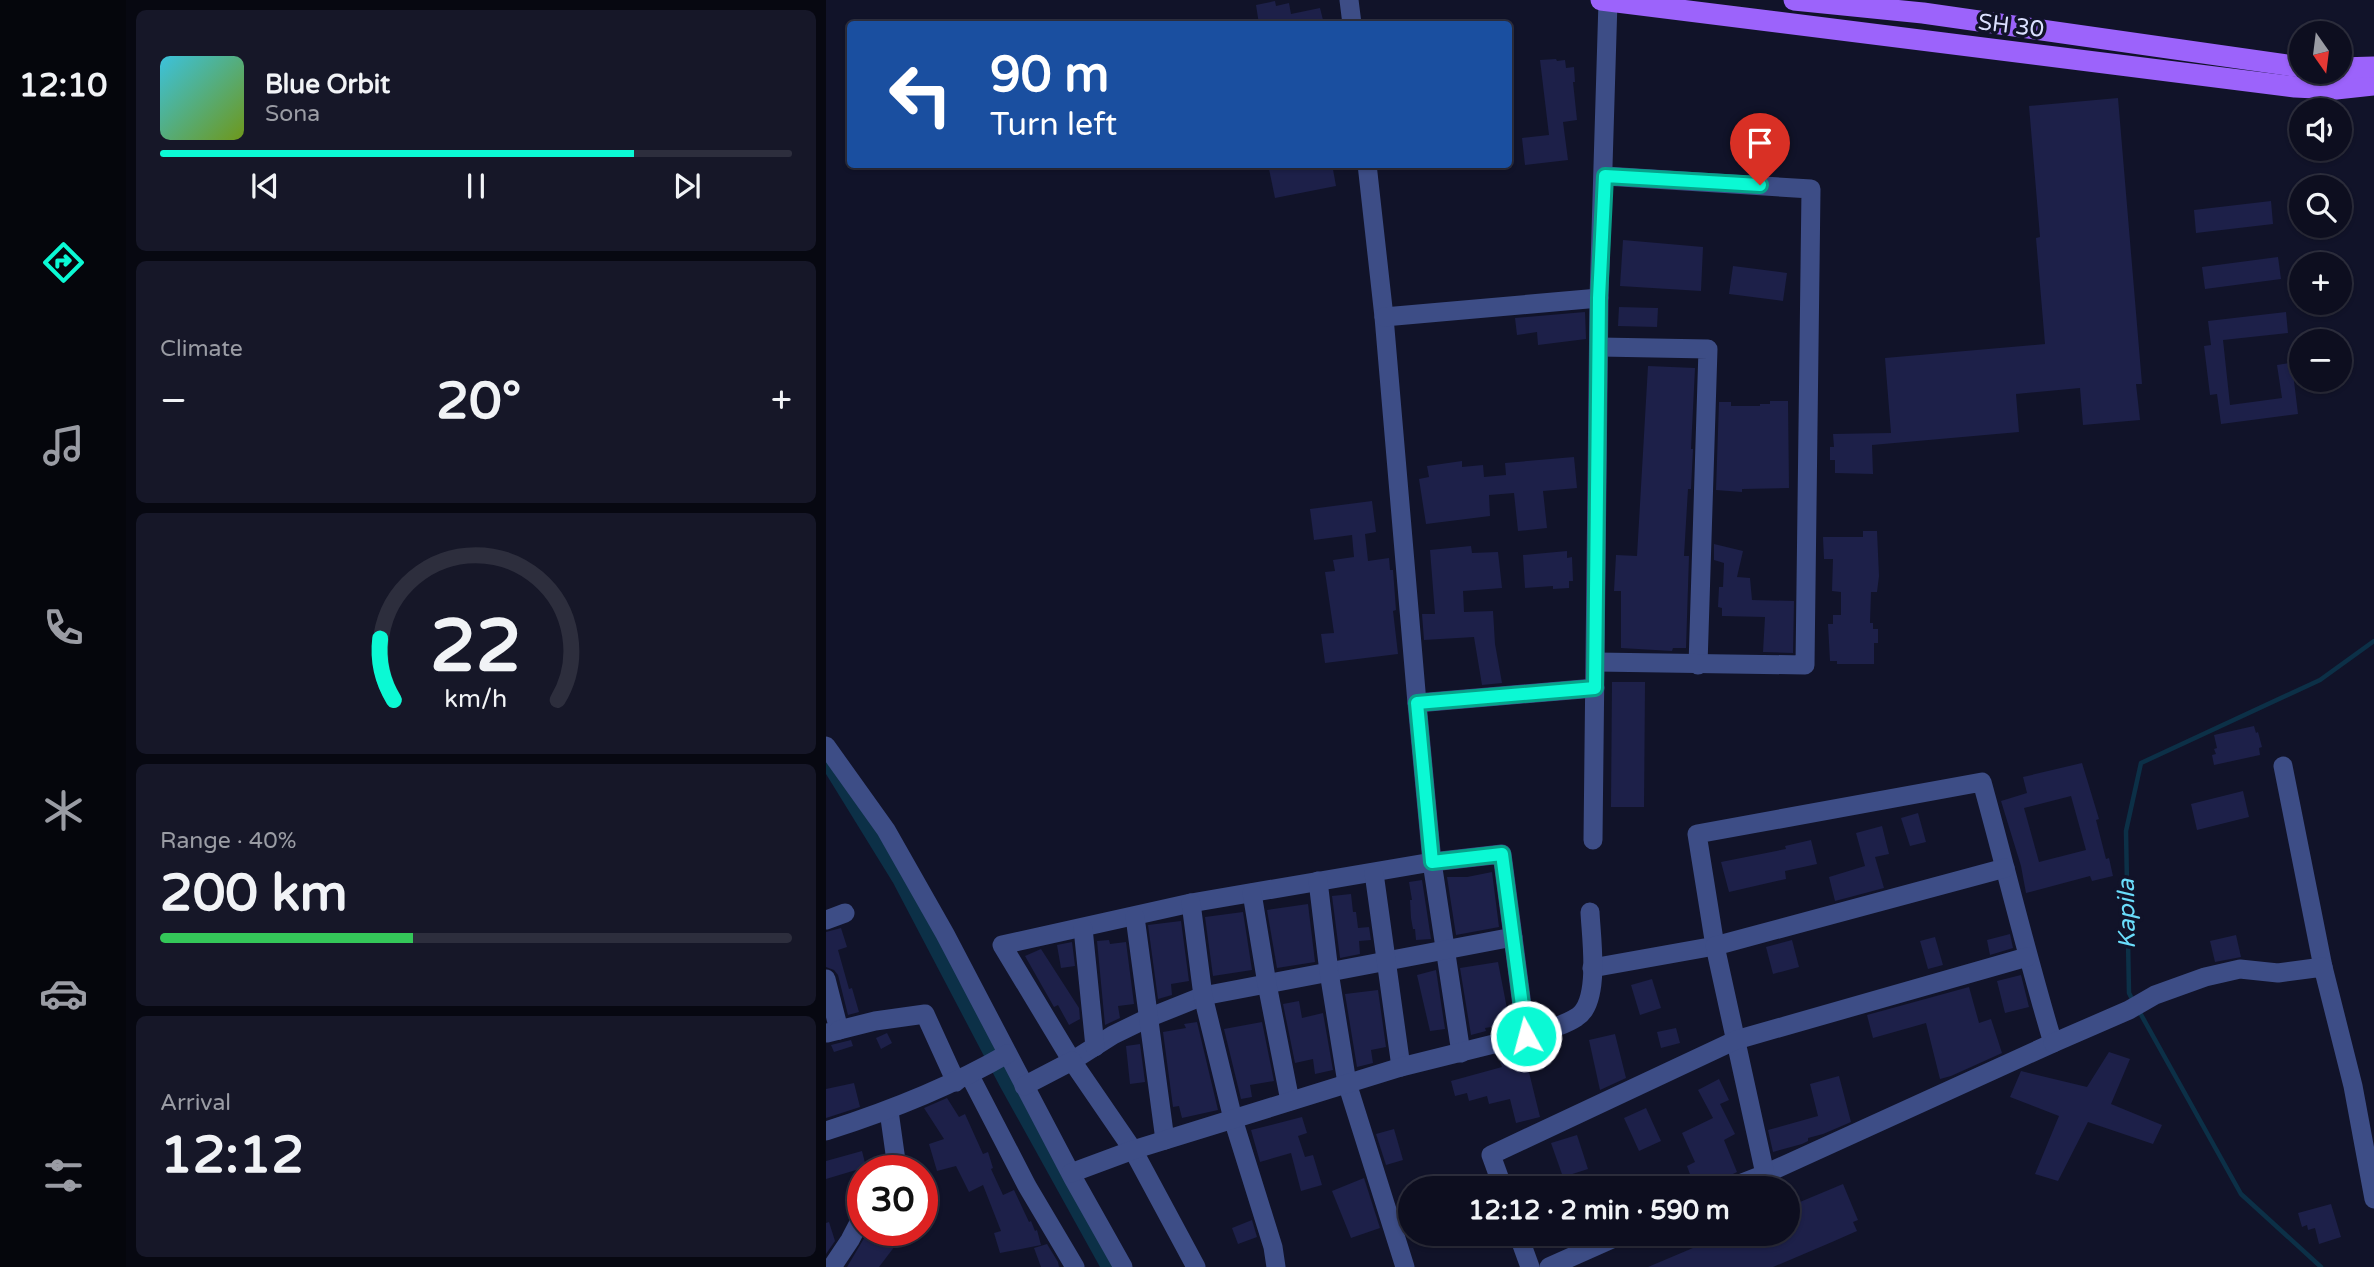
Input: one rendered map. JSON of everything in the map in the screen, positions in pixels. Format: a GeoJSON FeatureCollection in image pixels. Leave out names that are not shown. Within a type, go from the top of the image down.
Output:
{"type":"FeatureCollection","features":[{"type":"Feature","properties":{"kind":"main road","name":"SH 30"},"geometry":{"type":"LineString","coordinates":[[1794,0],[1923,13],[2289,65]]}},
{"type":"Feature","properties":{"kind":"main road","name":"SH 30"},"geometry":{"type":"LineString","coordinates":[[1604,1],[2295,87],[2336,89],[2374,85]]}},
{"type":"Feature","properties":{"kind":"main road"},"geometry":{"type":"LineString","coordinates":[[2352,68],[2374,67]]}},
{"type":"Feature","properties":{"kind":"street"},"geometry":{"type":"LineString","coordinates":[[1349,0],[1352,21]]}},
{"type":"Feature","properties":{"kind":"street"},"geometry":{"type":"LineString","coordinates":[[1593,840],[1599,298],[1605,176],[1604,1]]}},
{"type":"Feature","properties":{"kind":"street"},"geometry":{"type":"LineString","coordinates":[[1367,168],[1384,317],[1432,862],[1461,1052]]}},
{"type":"Feature","properties":{"kind":"street"},"geometry":{"type":"LineString","coordinates":[[1596,662],[1805,665],[1811,188],[1605,176]]}},
{"type":"Feature","properties":{"kind":"street"},"geometry":{"type":"LineString","coordinates":[[1384,317],[1599,298]]}},
{"type":"Feature","properties":{"kind":"street"},"geometry":{"type":"LineString","coordinates":[[1600,347],[1708,349],[1698,665]]}},
{"type":"Feature","properties":{"kind":"street"},"geometry":{"type":"LineString","coordinates":[[1417,703],[1595,688]]}},
{"type":"Feature","properties":{"kind":"street"},"geometry":{"type":"LineString","coordinates":[[826,746],[886,830],[1123,1267]]}},
{"type":"Feature","properties":{"kind":"street"},"geometry":{"type":"LineString","coordinates":[[2283,766],[2323,967],[2353,1086],[2374,1199]]}},
{"type":"Feature","properties":{"kind":"street"},"geometry":{"type":"LineString","coordinates":[[1765,1174],[1715,946],[1697,834],[1982,782],[2027,957],[2053,1043]]}},
{"type":"Feature","properties":{"kind":"street"},"geometry":{"type":"LineString","coordinates":[[1196,1267],[1133,1150],[1072,1061],[1002,945],[1191,903],[1432,862],[1502,854],[1526,1036]]}},
{"type":"Feature","properties":{"kind":"street"},"geometry":{"type":"LineString","coordinates":[[1592,968],[1715,946],[2005,868]]}},
{"type":"Feature","properties":{"kind":"street"},"geometry":{"type":"LineString","coordinates":[[1374,873],[1401,1067]]}},
{"type":"Feature","properties":{"kind":"street"},"geometry":{"type":"LineString","coordinates":[[1318,881],[1347,1083],[1405,1267]]}},
{"type":"Feature","properties":{"kind":"street"},"geometry":{"type":"LineString","coordinates":[[1252,893],[1290,1101]]}},
{"type":"Feature","properties":{"kind":"street"},"geometry":{"type":"LineString","coordinates":[[1191,903],[1203,996],[1233,1119],[1273,1247],[1276,1267]]}},
{"type":"Feature","properties":{"kind":"street"},"geometry":{"type":"LineString","coordinates":[[1071,1173],[1133,1150],[1347,1083],[1526,1036],[1581,1016],[1590,999],[1590,912]]}},
{"type":"Feature","properties":{"kind":"street"},"geometry":{"type":"LineString","coordinates":[[826,920],[845,913]]}},
{"type":"Feature","properties":{"kind":"street"},"geometry":{"type":"LineString","coordinates":[[1135,917],[1166,1140]]}},
{"type":"Feature","properties":{"kind":"street"},"geometry":{"type":"LineString","coordinates":[[1083,928],[1095,1047]]}},
{"type":"Feature","properties":{"kind":"street"},"geometry":{"type":"LineString","coordinates":[[1024,1086],[1148,1018],[1203,996],[1513,937]]}},
{"type":"Feature","properties":{"kind":"street"},"geometry":{"type":"LineString","coordinates":[[1499,1176],[1491,1155],[1736,1040],[2027,957]]}},
{"type":"Feature","properties":{"kind":"street"},"geometry":{"type":"LineString","coordinates":[[1760,1176],[2129,1010],[2155,995],[2205,977],[2240,969],[2278,973],[2323,967]]}},
{"type":"Feature","properties":{"kind":"street"},"geometry":{"type":"LineString","coordinates":[[826,979],[832,1031],[875,1021],[925,1014],[1075,1267]]}},
{"type":"Feature","properties":{"kind":"street"},"geometry":{"type":"LineString","coordinates":[[826,1131],[889,1111],[963,1079],[1007,1054]]}},
{"type":"Feature","properties":{"kind":"street"},"geometry":{"type":"LineString","coordinates":[[889,1111],[895,1155]]}},
{"type":"Feature","properties":{"kind":"street"},"geometry":{"type":"LineString","coordinates":[[832,1267],[847,1244]]}},
{"type":"Feature","properties":{"kind":"street"},"geometry":{"type":"LineString","coordinates":[[1522,1246],[1530,1267]]}},
{"type":"Feature","properties":{"kind":"street"},"geometry":{"type":"LineString","coordinates":[[1549,1267],[1596,1246]]}},
{"type":"Feature","properties":{"kind":"building"},"geometry":{"type":"Polygon","coordinates":[[[1275,1],[1276,6],[1289,3],[1291,14],[1320,8],[1323,21],[1259,21],[1256,5],[1275,1]]]}},
{"type":"Feature","properties":{"kind":"building"},"geometry":{"type":"Polygon","coordinates":[[[1540,60],[1565,60],[1566,68],[1574,67],[1577,120],[1563,122],[1568,160],[1525,165],[1522,138],[1549,135],[1540,60]]]}},
{"type":"Feature","properties":{"kind":"building"},"geometry":{"type":"Polygon","coordinates":[[[2118,98],[2142,384],[2136,384],[2140,420],[2083,425],[2080,388],[2016,394],[2019,432],[1872,445],[1873,474],[1835,473],[1835,460],[1830,460],[1830,447],[1834,447],[1833,434],[1891,433],[1885,358],[2045,344],[2036,238],[2040,237],[2029,106],[2118,98]]]}},
{"type":"Feature","properties":{"kind":"building"},"geometry":{"type":"Polygon","coordinates":[[[1269,168],[1333,168],[1336,186],[1275,198],[1269,168]]]}},
{"type":"Feature","properties":{"kind":"building"},"geometry":{"type":"Polygon","coordinates":[[[2271,201],[2273,224],[2196,233],[2194,210],[2271,201]]]}},
{"type":"Feature","properties":{"kind":"building"},"geometry":{"type":"Polygon","coordinates":[[[1623,240],[1703,247],[1701,291],[1620,286],[1623,240]]]}},
{"type":"Feature","properties":{"kind":"building"},"geometry":{"type":"Polygon","coordinates":[[[2278,257],[2281,279],[2205,289],[2202,267],[2278,257]]]}},
{"type":"Feature","properties":{"kind":"building"},"geometry":{"type":"Polygon","coordinates":[[[1733,266],[1787,273],[1783,301],[1729,294],[1733,266]]]}},
{"type":"Feature","properties":{"kind":"building"},"geometry":{"type":"Polygon","coordinates":[[[1619,307],[1658,308],[1657,327],[1618,326],[1619,307]]]}},
{"type":"Feature","properties":{"kind":"building"},"geometry":{"type":"Polygon","coordinates":[[[1585,312],[1586,339],[1538,345],[1537,332],[1517,335],[1515,318],[1585,312]]]}},
{"type":"Feature","properties":{"kind":"building"},"geometry":{"type":"Polygon","coordinates":[[[2286,312],[2288,333],[2223,340],[2230,405],[2282,398],[2277,365],[2289,363],[2289,392],[2295,392],[2298,414],[2221,424],[2217,394],[2210,395],[2204,346],[2211,345],[2208,321],[2286,312]]]}},
{"type":"Feature","properties":{"kind":"building"},"geometry":{"type":"Polygon","coordinates":[[[1648,366],[1695,368],[1691,489],[1688,489],[1684,556],[1689,556],[1686,648],[1673,648],[1672,651],[1621,648],[1621,591],[1614,591],[1616,555],[1637,556],[1648,366]]]}},
{"type":"Feature","properties":{"kind":"building"},"geometry":{"type":"Polygon","coordinates":[[[1770,401],[1788,401],[1789,488],[1742,489],[1742,492],[1716,490],[1719,402],[1731,402],[1731,406],[1760,406],[1770,404],[1770,401]]]}},
{"type":"Feature","properties":{"kind":"building"},"geometry":{"type":"Polygon","coordinates":[[[1574,457],[1577,488],[1543,491],[1547,528],[1518,531],[1514,493],[1489,495],[1490,516],[1426,524],[1419,479],[1429,477],[1427,466],[1462,461],[1462,467],[1483,465],[1484,477],[1506,475],[1505,463],[1574,457]]]}},
{"type":"Feature","properties":{"kind":"building"},"geometry":{"type":"Polygon","coordinates":[[[1372,501],[1376,532],[1365,534],[1368,561],[1389,558],[1390,570],[1393,570],[1396,610],[1393,611],[1398,654],[1325,663],[1321,634],[1334,633],[1325,572],[1335,571],[1333,560],[1354,557],[1352,535],[1314,540],[1310,509],[1372,501]]]}},
{"type":"Feature","properties":{"kind":"building"},"geometry":{"type":"Polygon","coordinates":[[[1863,531],[1877,531],[1879,576],[1877,592],[1871,592],[1870,623],[1873,623],[1873,629],[1878,629],[1878,643],[1874,643],[1874,664],[1837,664],[1837,661],[1830,661],[1828,624],[1833,624],[1833,615],[1841,615],[1841,592],[1832,591],[1833,559],[1824,559],[1823,537],[1863,537],[1863,531]]]}},
{"type":"Feature","properties":{"kind":"building"},"geometry":{"type":"Polygon","coordinates":[[[1714,544],[1743,551],[1737,577],[1750,578],[1752,600],[1794,601],[1793,653],[1763,652],[1765,617],[1722,616],[1722,608],[1718,607],[1719,587],[1723,587],[1724,563],[1714,560],[1714,544]]]}},
{"type":"Feature","properties":{"kind":"building"},"geometry":{"type":"Polygon","coordinates":[[[1471,546],[1472,553],[1498,552],[1502,588],[1463,591],[1464,612],[1493,611],[1495,644],[1502,683],[1482,685],[1474,637],[1424,640],[1422,614],[1435,614],[1430,550],[1471,546]]]}},
{"type":"Feature","properties":{"kind":"building"},"geometry":{"type":"Polygon","coordinates":[[[1567,551],[1567,558],[1572,557],[1573,581],[1569,581],[1569,588],[1525,588],[1523,555],[1567,551]]]}},
{"type":"Feature","properties":{"kind":"building"},"geometry":{"type":"Polygon","coordinates":[[[1612,682],[1645,682],[1644,807],[1611,807],[1612,682]]]}},
{"type":"Feature","properties":{"kind":"building"},"geometry":{"type":"Polygon","coordinates":[[[2254,726],[2262,747],[2259,748],[2260,755],[2214,765],[2212,755],[2216,754],[2214,749],[2217,748],[2214,735],[2254,726]]]}},
{"type":"Feature","properties":{"kind":"building"},"geometry":{"type":"Polygon","coordinates":[[[2082,763],[2099,819],[2096,820],[2106,859],[2109,858],[2113,876],[2092,881],[2090,876],[2026,893],[2021,866],[2001,801],[2027,793],[2023,777],[2082,763]],[[2071,796],[2024,808],[2039,862],[2086,850],[2071,796]]]}},
{"type":"Feature","properties":{"kind":"building"},"geometry":{"type":"Polygon","coordinates":[[[2243,791],[2249,817],[2197,830],[2191,804],[2243,791]]]}},
{"type":"Feature","properties":{"kind":"building"},"geometry":{"type":"Polygon","coordinates":[[[1918,813],[1926,842],[1910,846],[1901,818],[1918,813]]]}},
{"type":"Feature","properties":{"kind":"building"},"geometry":{"type":"Polygon","coordinates":[[[1882,826],[1889,854],[1875,857],[1884,888],[1835,901],[1829,877],[1865,866],[1856,833],[1882,826]]]}},
{"type":"Feature","properties":{"kind":"building"},"geometry":{"type":"Polygon","coordinates":[[[1811,840],[1817,864],[1785,871],[1786,879],[1729,892],[1721,862],[1786,849],[1785,846],[1811,840]]]}},
{"type":"Feature","properties":{"kind":"building"},"geometry":{"type":"Polygon","coordinates":[[[1492,872],[1499,927],[1456,935],[1447,877],[1467,877],[1492,872]]]}},
{"type":"Feature","properties":{"kind":"building"},"geometry":{"type":"Polygon","coordinates":[[[1422,880],[1431,939],[1416,940],[1411,918],[1409,882],[1422,880]]]}},
{"type":"Feature","properties":{"kind":"building"},"geometry":{"type":"Polygon","coordinates":[[[1351,894],[1358,928],[1369,927],[1371,940],[1359,941],[1360,954],[1340,958],[1332,896],[1351,894]]]}},
{"type":"Feature","properties":{"kind":"building"},"geometry":{"type":"Polygon","coordinates":[[[1308,904],[1315,962],[1277,968],[1267,910],[1308,904]]]}},
{"type":"Feature","properties":{"kind":"building"},"geometry":{"type":"Polygon","coordinates":[[[1243,912],[1252,970],[1213,976],[1205,917],[1243,912]]]}},
{"type":"Feature","properties":{"kind":"building"},"geometry":{"type":"Polygon","coordinates":[[[1181,921],[1189,981],[1171,984],[1172,995],[1158,999],[1148,925],[1181,921]]]}},
{"type":"Feature","properties":{"kind":"building"},"geometry":{"type":"Polygon","coordinates":[[[841,928],[847,947],[838,950],[859,1012],[848,1015],[838,975],[826,967],[826,932],[841,928]]]}},
{"type":"Feature","properties":{"kind":"building"},"geometry":{"type":"Polygon","coordinates":[[[2010,934],[2013,948],[1990,955],[1987,940],[2010,934]]]}},
{"type":"Feature","properties":{"kind":"building"},"geometry":{"type":"Polygon","coordinates":[[[2236,935],[2241,957],[2215,962],[2210,941],[2236,935]]]}},
{"type":"Feature","properties":{"kind":"building"},"geometry":{"type":"Polygon","coordinates":[[[1935,937],[1943,965],[1928,969],[1920,941],[1935,937]]]}},
{"type":"Feature","properties":{"kind":"building"},"geometry":{"type":"Polygon","coordinates":[[[1109,940],[1110,944],[1126,942],[1134,1004],[1118,1006],[1120,1018],[1105,1025],[1097,941],[1109,940]]]}},
{"type":"Feature","properties":{"kind":"building"},"geometry":{"type":"Polygon","coordinates":[[[1792,940],[1799,967],[1773,974],[1766,947],[1792,940]]]}},
{"type":"Feature","properties":{"kind":"building"},"geometry":{"type":"Polygon","coordinates":[[[1072,942],[1075,966],[1061,968],[1057,945],[1072,942]]]}},
{"type":"Feature","properties":{"kind":"building"},"geometry":{"type":"Polygon","coordinates":[[[1041,949],[1079,1008],[1080,1019],[1069,1025],[1058,1005],[1054,1007],[1025,956],[1041,949]]]}},
{"type":"Feature","properties":{"kind":"building"},"geometry":{"type":"Polygon","coordinates":[[[1498,962],[1510,1024],[1485,1028],[1486,1031],[1471,1035],[1460,968],[1498,962]]]}},
{"type":"Feature","properties":{"kind":"building"},"geometry":{"type":"Polygon","coordinates":[[[1436,970],[1445,1029],[1430,1031],[1417,975],[1436,970]]]}},
{"type":"Feature","properties":{"kind":"building"},"geometry":{"type":"Polygon","coordinates":[[[2021,975],[2029,1007],[2005,1013],[1997,981],[2021,975]]]}},
{"type":"Feature","properties":{"kind":"building"},"geometry":{"type":"Polygon","coordinates":[[[1652,979],[1661,1008],[1640,1015],[1631,985],[1652,979]]]}},
{"type":"Feature","properties":{"kind":"building"},"geometry":{"type":"Polygon","coordinates":[[[1969,987],[1979,1023],[1991,1019],[2002,1053],[1940,1079],[1926,1023],[1873,1038],[1867,1015],[1969,987]]]}},
{"type":"Feature","properties":{"kind":"building"},"geometry":{"type":"Polygon","coordinates":[[[1378,990],[1386,1047],[1371,1050],[1373,1063],[1357,1067],[1345,994],[1378,990]]]}},
{"type":"Feature","properties":{"kind":"building"},"geometry":{"type":"Polygon","coordinates":[[[1299,1001],[1302,1018],[1323,1013],[1333,1070],[1315,1074],[1313,1059],[1295,1063],[1283,1004],[1299,1001]]]}},
{"type":"Feature","properties":{"kind":"building"},"geometry":{"type":"Polygon","coordinates":[[[1197,1022],[1218,1110],[1182,1118],[1179,1106],[1173,1107],[1163,1032],[1186,1028],[1184,1024],[1197,1022]]]}},
{"type":"Feature","properties":{"kind":"building"},"geometry":{"type":"Polygon","coordinates":[[[1262,1022],[1274,1081],[1250,1085],[1252,1097],[1241,1099],[1224,1029],[1262,1022]]]}},
{"type":"Feature","properties":{"kind":"building"},"geometry":{"type":"Polygon","coordinates":[[[1676,1028],[1680,1043],[1661,1048],[1657,1032],[1676,1028]]]}},
{"type":"Feature","properties":{"kind":"building"},"geometry":{"type":"Polygon","coordinates":[[[887,1033],[892,1043],[881,1049],[876,1038],[887,1033]]]}},
{"type":"Feature","properties":{"kind":"building"},"geometry":{"type":"Polygon","coordinates":[[[1615,1034],[1626,1078],[1600,1090],[1589,1040],[1615,1034]]]}},
{"type":"Feature","properties":{"kind":"building"},"geometry":{"type":"Polygon","coordinates":[[[851,1040],[853,1046],[834,1052],[831,1045],[851,1040]]]}},
{"type":"Feature","properties":{"kind":"building"},"geometry":{"type":"Polygon","coordinates":[[[1140,1044],[1145,1082],[1130,1084],[1126,1046],[1140,1044]]]}},
{"type":"Feature","properties":{"kind":"building"},"geometry":{"type":"Polygon","coordinates":[[[2109,1052],[2130,1059],[2111,1104],[2162,1125],[2153,1144],[2088,1122],[2058,1181],[2035,1174],[2059,1116],[2010,1097],[2021,1071],[2087,1087],[2109,1052]]]}},
{"type":"Feature","properties":{"kind":"building"},"geometry":{"type":"Polygon","coordinates":[[[1525,1056],[1540,1117],[1516,1123],[1510,1099],[1489,1104],[1487,1096],[1469,1101],[1467,1093],[1455,1096],[1451,1081],[1502,1067],[1500,1062],[1525,1056]]]}},
{"type":"Feature","properties":{"kind":"building"},"geometry":{"type":"Polygon","coordinates":[[[1839,1076],[1851,1122],[1808,1138],[1808,1141],[1802,1144],[1773,1152],[1768,1130],[1818,1116],[1810,1084],[1839,1076]]]}},
{"type":"Feature","properties":{"kind":"building"},"geometry":{"type":"Polygon","coordinates":[[[1719,1079],[1729,1100],[1720,1104],[1735,1134],[1724,1140],[1737,1172],[1729,1176],[1691,1176],[1687,1166],[1695,1162],[1682,1133],[1713,1118],[1698,1090],[1719,1079]]]}},
{"type":"Feature","properties":{"kind":"building"},"geometry":{"type":"Polygon","coordinates":[[[854,1083],[860,1107],[826,1118],[826,1089],[854,1083]]]}},
{"type":"Feature","properties":{"kind":"building"},"geometry":{"type":"Polygon","coordinates":[[[947,1098],[959,1117],[965,1114],[983,1154],[988,1152],[993,1168],[991,1169],[1003,1195],[1014,1190],[1029,1222],[1031,1221],[1035,1231],[1037,1230],[1041,1245],[1000,1253],[994,1233],[1001,1231],[983,1185],[969,1192],[956,1166],[938,1171],[938,1155],[932,1155],[929,1144],[944,1139],[924,1108],[947,1098]]]}},
{"type":"Feature","properties":{"kind":"building"},"geometry":{"type":"Polygon","coordinates":[[[1646,1108],[1661,1141],[1639,1151],[1624,1118],[1646,1108]]]}},
{"type":"Feature","properties":{"kind":"building"},"geometry":{"type":"Polygon","coordinates":[[[1302,1117],[1307,1133],[1298,1136],[1305,1157],[1313,1155],[1322,1185],[1301,1191],[1291,1153],[1260,1162],[1251,1130],[1302,1117]]]}},
{"type":"Feature","properties":{"kind":"building"},"geometry":{"type":"Polygon","coordinates":[[[1394,1129],[1403,1160],[1386,1165],[1376,1134],[1394,1129]]]}},
{"type":"Feature","properties":{"kind":"building"},"geometry":{"type":"Polygon","coordinates":[[[1577,1135],[1588,1169],[1563,1176],[1551,1143],[1577,1135]]]}},
{"type":"Feature","properties":{"kind":"building"},"geometry":{"type":"Polygon","coordinates":[[[862,1151],[863,1155],[848,1155],[862,1151]]]}},
{"type":"Feature","properties":{"kind":"building"},"geometry":{"type":"Polygon","coordinates":[[[847,1155],[847,1173],[826,1179],[826,1161],[847,1155]]]}},
{"type":"Feature","properties":{"kind":"building"},"geometry":{"type":"Polygon","coordinates":[[[1364,1178],[1380,1228],[1351,1238],[1332,1191],[1364,1178]]]}},
{"type":"Feature","properties":{"kind":"building"},"geometry":{"type":"Polygon","coordinates":[[[1843,1184],[1858,1220],[1853,1222],[1857,1231],[1773,1267],[1648,1267],[1698,1246],[1800,1246],[1800,1202],[1843,1184]]]}},
{"type":"Feature","properties":{"kind":"building"},"geometry":{"type":"Polygon","coordinates":[[[2331,1204],[2341,1237],[2319,1244],[2315,1228],[2308,1230],[2307,1225],[2302,1227],[2298,1213],[2331,1204]]]}},
{"type":"Feature","properties":{"kind":"building"},"geometry":{"type":"Polygon","coordinates":[[[1252,1220],[1257,1237],[1238,1244],[1232,1228],[1252,1220]]]}},
{"type":"Feature","properties":{"kind":"building"},"geometry":{"type":"Polygon","coordinates":[[[829,1222],[835,1241],[826,1254],[826,1223],[829,1222]]]}},
{"type":"Feature","properties":{"kind":"building"},"geometry":{"type":"Polygon","coordinates":[[[1047,1244],[1059,1267],[1041,1267],[1034,1248],[1047,1244]]]}},
{"type":"Feature","properties":{"kind":"building"},"geometry":{"type":"Polygon","coordinates":[[[859,1246],[895,1246],[879,1267],[847,1267],[859,1246]]]}},
{"type":"Feature","properties":{"kind":"waterway","name":"Kapila"},"geometry":{"type":"LineString","coordinates":[[2133,1001],[2129,993],[2126,831],[2141,763],[2320,680],[2374,641]]}},
{"type":"Feature","properties":{"kind":"waterway"},"geometry":{"type":"LineString","coordinates":[[828,764],[899,879],[1005,1081],[1108,1267]]}},
{"type":"Feature","properties":{"kind":"waterway","name":"Kapila"},"geometry":{"type":"LineString","coordinates":[[2139,1011],[2241,1194],[2321,1267]]}},
{"type":"Feature","properties":{"kind":"route"},"geometry":{"type":"LineString","coordinates":[[1526,1036],[1502,854],[1432,862],[1417,703],[1595,688],[1599,298],[1605,176],[1760,185]]}}]}
